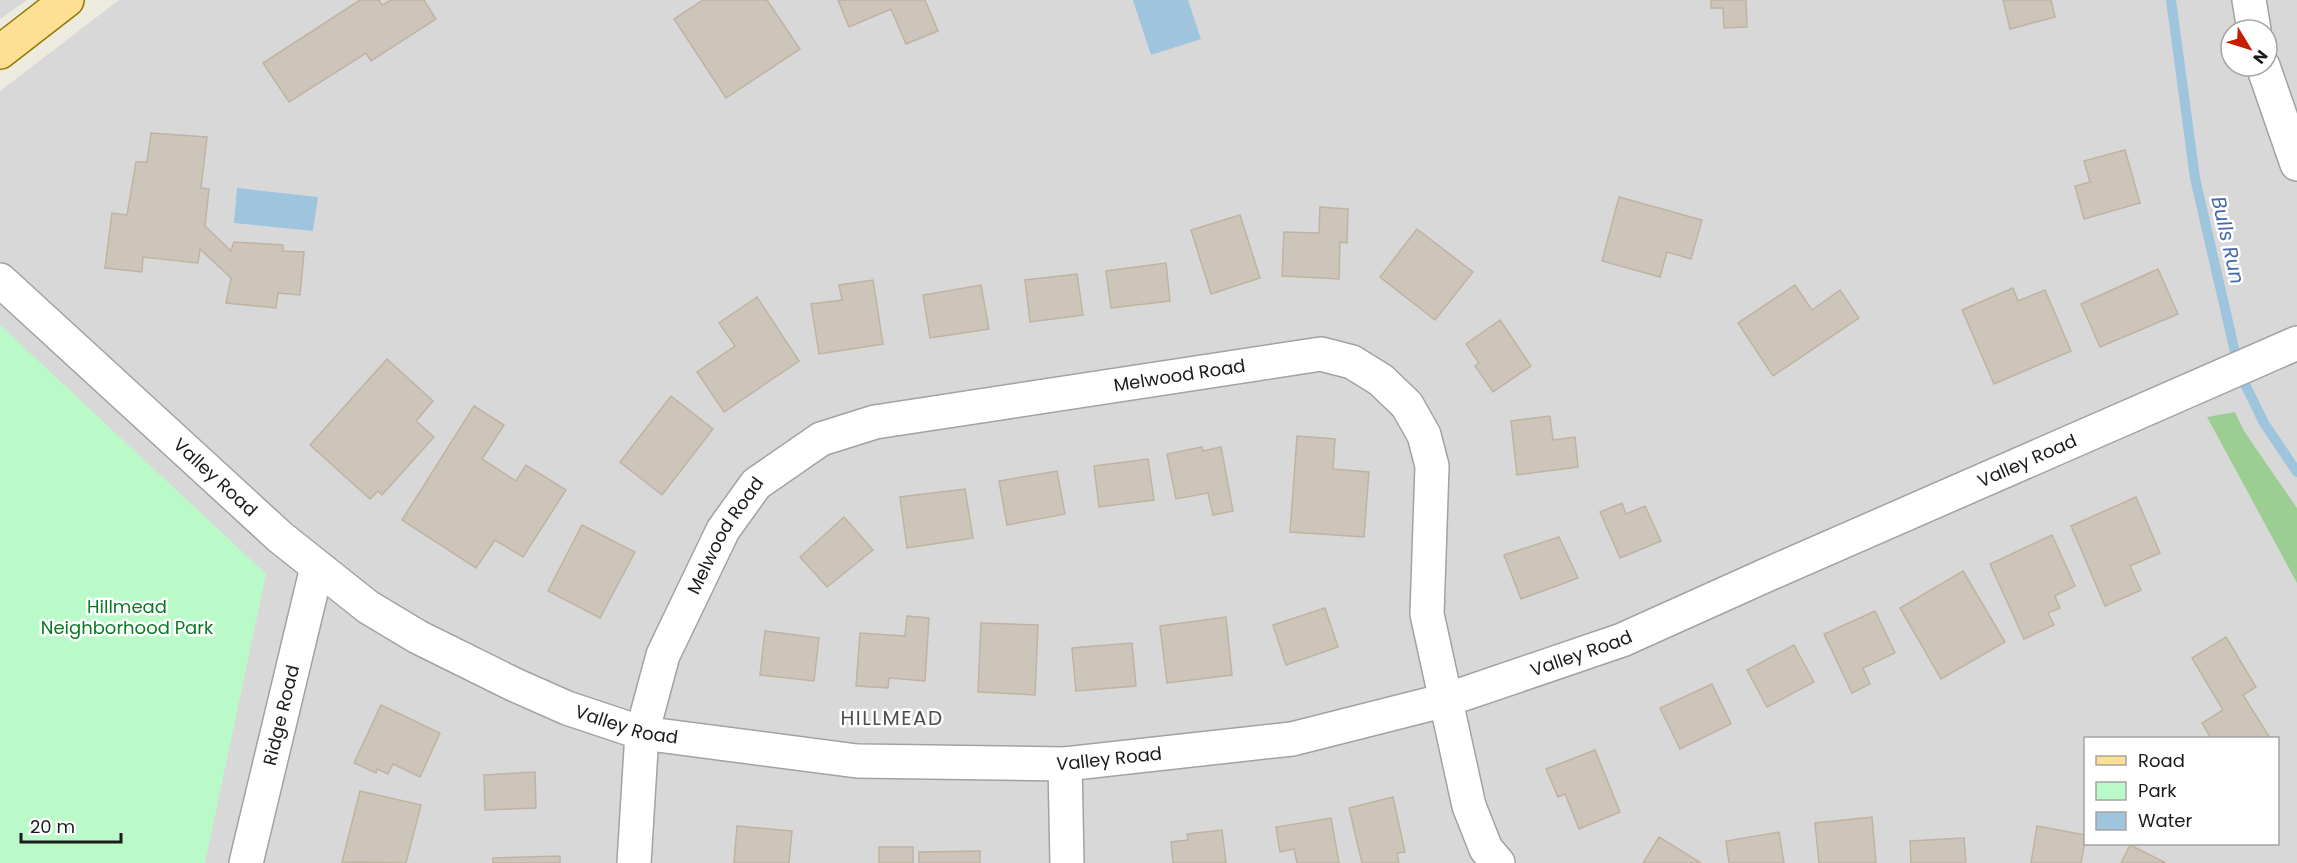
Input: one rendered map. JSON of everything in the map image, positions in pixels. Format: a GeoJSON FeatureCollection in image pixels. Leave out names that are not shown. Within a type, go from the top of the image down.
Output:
{"type":"FeatureCollection","features":[{"type":"Feature","properties":{"kind":"main road"},"geometry":{"type":"LineString","coordinates":[[0,52],[67,0]]}},
{"type":"Feature","properties":{"kind":"street"},"geometry":{"type":"LineString","coordinates":[[2249,0],[2252,18]]}},
{"type":"Feature","properties":{"kind":"street"},"geometry":{"type":"LineString","coordinates":[[2267,78],[2297,164]]}},
{"type":"Feature","properties":{"kind":"street","name":"Valley Road"},"geometry":{"type":"LineString","coordinates":[[0,280],[224,486],[316,567],[368,607],[418,638],[567,708],[642,733],[857,761],[1065,764],[1292,739],[1446,700],[1622,640],[2297,343]]}},
{"type":"Feature","properties":{"kind":"street","name":"Melwood Road"},"geometry":{"type":"LineString","coordinates":[[634,863],[642,733],[663,655],[723,530],[756,484],[821,439],[875,422],[1320,354],[1352,362],[1381,380],[1407,405],[1424,435],[1432,466],[1427,614],[1469,806],[1486,849],[1498,863]]}},
{"type":"Feature","properties":{"kind":"street","name":"Ridge Road"},"geometry":{"type":"LineString","coordinates":[[246,863],[316,567]]}},
{"type":"Feature","properties":{"kind":"street"},"geometry":{"type":"LineString","coordinates":[[1065,764],[1067,863]]}},
{"type":"Feature","properties":{"kind":"shaded area"},"geometry":{"type":"Polygon","coordinates":[[[0,0],[27,0],[0,19],[0,0]]]}},
{"type":"Feature","properties":{"kind":"shaded area"},"geometry":{"type":"Polygon","coordinates":[[[119,0],[2297,0],[2297,863],[0,863],[0,91],[119,0]]]}},
{"type":"Feature","properties":{"kind":"green space","name":"Hillmead Neighborhood Park"},"geometry":{"type":"Polygon","coordinates":[[[0,325],[266,574],[205,863],[0,863],[0,325]]]}},
{"type":"Feature","properties":{"kind":"green space"},"geometry":{"type":"Polygon","coordinates":[[[2235,412],[2244,431],[2297,508],[2297,583],[2207,417],[2235,412]]]}},
{"type":"Feature","properties":{"kind":"water"},"geometry":{"type":"Polygon","coordinates":[[[1133,0],[1188,0],[1201,39],[1151,55],[1133,0]]]}},
{"type":"Feature","properties":{"kind":"water"},"geometry":{"type":"Polygon","coordinates":[[[237,188],[318,197],[313,231],[234,223],[237,188]]]}},
{"type":"Feature","properties":{"kind":"building"},"geometry":{"type":"Polygon","coordinates":[[[360,0],[379,0],[382,5],[391,0],[424,0],[436,19],[371,61],[366,53],[289,102],[263,63],[360,0]]]}},
{"type":"Feature","properties":{"kind":"building"},"geometry":{"type":"Polygon","coordinates":[[[703,0],[767,0],[800,49],[726,98],[674,19],[703,0]]]}},
{"type":"Feature","properties":{"kind":"building"},"geometry":{"type":"Polygon","coordinates":[[[838,0],[925,0],[938,31],[906,44],[891,9],[849,27],[838,0]]]}},
{"type":"Feature","properties":{"kind":"building"},"geometry":{"type":"Polygon","coordinates":[[[1711,0],[1746,0],[1747,27],[1724,28],[1723,8],[1711,8],[1711,0]]]}},
{"type":"Feature","properties":{"kind":"building"},"geometry":{"type":"Polygon","coordinates":[[[2003,0],[2051,0],[2055,17],[2010,29],[2003,0]]]}},
{"type":"Feature","properties":{"kind":"building"},"geometry":{"type":"Polygon","coordinates":[[[151,133],[207,137],[201,188],[209,189],[205,226],[231,251],[234,242],[283,245],[283,251],[304,252],[300,295],[278,293],[276,308],[226,303],[231,278],[200,249],[198,263],[143,257],[142,272],[105,268],[112,213],[127,215],[136,162],[147,162],[151,133]]]}},
{"type":"Feature","properties":{"kind":"building"},"geometry":{"type":"Polygon","coordinates":[[[2125,150],[2140,203],[2084,219],[2075,186],[2090,182],[2084,161],[2125,150]]]}},
{"type":"Feature","properties":{"kind":"building"},"geometry":{"type":"Polygon","coordinates":[[[1619,197],[1702,220],[1691,259],[1667,252],[1660,277],[1602,261],[1619,197]]]}},
{"type":"Feature","properties":{"kind":"building"},"geometry":{"type":"Polygon","coordinates":[[[1320,207],[1348,209],[1347,243],[1340,242],[1339,279],[1282,276],[1284,232],[1319,233],[1320,207]]]}},
{"type":"Feature","properties":{"kind":"building"},"geometry":{"type":"Polygon","coordinates":[[[1240,215],[1260,278],[1211,294],[1191,230],[1240,215]]]}},
{"type":"Feature","properties":{"kind":"building"},"geometry":{"type":"Polygon","coordinates":[[[1417,229],[1473,272],[1435,320],[1380,277],[1417,229]]]}},
{"type":"Feature","properties":{"kind":"building"},"geometry":{"type":"Polygon","coordinates":[[[1166,263],[1170,301],[1111,308],[1106,271],[1166,263]]]}},
{"type":"Feature","properties":{"kind":"building"},"geometry":{"type":"Polygon","coordinates":[[[2158,269],[2178,314],[2100,347],[2081,304],[2158,269]]]}},
{"type":"Feature","properties":{"kind":"building"},"geometry":{"type":"Polygon","coordinates":[[[1077,274],[1083,315],[1030,322],[1025,280],[1077,274]]]}},
{"type":"Feature","properties":{"kind":"building"},"geometry":{"type":"Polygon","coordinates":[[[873,280],[883,344],[819,354],[811,304],[842,300],[839,285],[873,280]]]}},
{"type":"Feature","properties":{"kind":"building"},"geometry":{"type":"Polygon","coordinates":[[[981,285],[989,329],[930,338],[923,295],[981,285]]]}},
{"type":"Feature","properties":{"kind":"building"},"geometry":{"type":"Polygon","coordinates":[[[1795,285],[1812,310],[1840,290],[1859,318],[1773,376],[1738,323],[1795,285]]]}},
{"type":"Feature","properties":{"kind":"building"},"geometry":{"type":"Polygon","coordinates":[[[2013,288],[2018,301],[2045,290],[2071,351],[1994,384],[1962,310],[2013,288]]]}},
{"type":"Feature","properties":{"kind":"building"},"geometry":{"type":"Polygon","coordinates":[[[757,297],[799,361],[724,412],[697,372],[735,346],[719,323],[757,297]]]}},
{"type":"Feature","properties":{"kind":"building"},"geometry":{"type":"Polygon","coordinates":[[[1500,320],[1531,366],[1493,392],[1475,366],[1479,363],[1466,344],[1500,320]]]}},
{"type":"Feature","properties":{"kind":"building"},"geometry":{"type":"Polygon","coordinates":[[[387,359],[433,401],[416,421],[434,437],[382,495],[378,491],[370,499],[310,445],[387,359]]]}},
{"type":"Feature","properties":{"kind":"building"},"geometry":{"type":"Polygon","coordinates":[[[671,396],[713,429],[662,495],[620,462],[671,396]]]}},
{"type":"Feature","properties":{"kind":"building"},"geometry":{"type":"Polygon","coordinates":[[[474,406],[504,425],[482,459],[516,481],[526,465],[566,490],[523,557],[495,540],[476,568],[402,520],[474,406]]]}},
{"type":"Feature","properties":{"kind":"building"},"geometry":{"type":"Polygon","coordinates":[[[1550,416],[1553,440],[1575,437],[1578,467],[1517,475],[1511,421],[1550,416]]]}},
{"type":"Feature","properties":{"kind":"building"},"geometry":{"type":"Polygon","coordinates":[[[1297,436],[1335,439],[1333,469],[1369,472],[1364,537],[1290,532],[1297,436]]]}},
{"type":"Feature","properties":{"kind":"building"},"geometry":{"type":"Polygon","coordinates":[[[1202,447],[1203,451],[1221,447],[1233,511],[1213,515],[1208,493],[1176,499],[1167,454],[1202,447]]]}},
{"type":"Feature","properties":{"kind":"building"},"geometry":{"type":"Polygon","coordinates":[[[1148,459],[1154,500],[1099,507],[1094,466],[1148,459]]]}},
{"type":"Feature","properties":{"kind":"building"},"geometry":{"type":"Polygon","coordinates":[[[1057,471],[1065,514],[1007,525],[999,481],[1057,471]]]}},
{"type":"Feature","properties":{"kind":"building"},"geometry":{"type":"Polygon","coordinates":[[[965,489],[973,538],[907,548],[900,497],[965,489]]]}},
{"type":"Feature","properties":{"kind":"building"},"geometry":{"type":"Polygon","coordinates":[[[2136,497],[2160,553],[2130,566],[2141,590],[2105,606],[2071,526],[2136,497]]]}},
{"type":"Feature","properties":{"kind":"building"},"geometry":{"type":"Polygon","coordinates":[[[1622,503],[1626,514],[1645,506],[1661,541],[1620,558],[1600,512],[1622,503]]]}},
{"type":"Feature","properties":{"kind":"building"},"geometry":{"type":"Polygon","coordinates":[[[844,517],[873,550],[827,587],[800,557],[844,517]]]}},
{"type":"Feature","properties":{"kind":"building"},"geometry":{"type":"Polygon","coordinates":[[[582,525],[635,552],[600,618],[548,591],[582,525]]]}},
{"type":"Feature","properties":{"kind":"building"},"geometry":{"type":"Polygon","coordinates":[[[2052,535],[2075,586],[2055,596],[2060,608],[2048,613],[2054,625],[2024,639],[1990,564],[2052,535]]]}},
{"type":"Feature","properties":{"kind":"building"},"geometry":{"type":"Polygon","coordinates":[[[1559,537],[1578,578],[1521,599],[1504,555],[1559,537]]]}},
{"type":"Feature","properties":{"kind":"building"},"geometry":{"type":"Polygon","coordinates":[[[1963,571],[2005,642],[1941,679],[1900,608],[1963,571]]]}},
{"type":"Feature","properties":{"kind":"building"},"geometry":{"type":"Polygon","coordinates":[[[1325,608],[1338,647],[1286,665],[1273,625],[1325,608]]]}},
{"type":"Feature","properties":{"kind":"building"},"geometry":{"type":"Polygon","coordinates":[[[1875,611],[1895,653],[1863,668],[1870,684],[1852,693],[1824,634],[1875,611]]]}},
{"type":"Feature","properties":{"kind":"building"},"geometry":{"type":"Polygon","coordinates":[[[907,616],[929,618],[925,681],[889,678],[888,688],[856,686],[860,633],[905,636],[907,616]]]}},
{"type":"Feature","properties":{"kind":"building"},"geometry":{"type":"Polygon","coordinates":[[[1226,617],[1232,675],[1167,683],[1160,626],[1226,617]]]}},
{"type":"Feature","properties":{"kind":"building"},"geometry":{"type":"Polygon","coordinates":[[[981,623],[1038,625],[1035,695],[978,692],[981,623]]]}},
{"type":"Feature","properties":{"kind":"building"},"geometry":{"type":"Polygon","coordinates":[[[765,631],[819,638],[814,681],[760,675],[765,631]]]}},
{"type":"Feature","properties":{"kind":"building"},"geometry":{"type":"Polygon","coordinates":[[[2226,637],[2256,687],[2243,695],[2269,737],[2210,737],[2202,723],[2223,710],[2192,658],[2226,637]]]}},
{"type":"Feature","properties":{"kind":"building"},"geometry":{"type":"Polygon","coordinates":[[[1132,643],[1136,686],[1076,691],[1072,648],[1132,643]]]}},
{"type":"Feature","properties":{"kind":"building"},"geometry":{"type":"Polygon","coordinates":[[[1794,645],[1814,682],[1767,707],[1747,670],[1794,645]]]}},
{"type":"Feature","properties":{"kind":"building"},"geometry":{"type":"Polygon","coordinates":[[[1712,684],[1731,724],[1680,749],[1660,708],[1712,684]]]}},
{"type":"Feature","properties":{"kind":"building"},"geometry":{"type":"Polygon","coordinates":[[[381,705],[440,733],[420,777],[393,764],[388,774],[377,769],[376,773],[354,763],[381,705]]]}},
{"type":"Feature","properties":{"kind":"building"},"geometry":{"type":"Polygon","coordinates":[[[1595,750],[1620,812],[1579,829],[1565,794],[1558,797],[1546,769],[1595,750]]]}},
{"type":"Feature","properties":{"kind":"building"},"geometry":{"type":"Polygon","coordinates":[[[535,772],[536,808],[485,810],[484,775],[535,772]]]}},
{"type":"Feature","properties":{"kind":"building"},"geometry":{"type":"Polygon","coordinates":[[[360,791],[421,805],[406,863],[342,862],[360,791]]]}},
{"type":"Feature","properties":{"kind":"building"},"geometry":{"type":"Polygon","coordinates":[[[1393,797],[1405,852],[1397,853],[1399,863],[1362,863],[1349,808],[1393,797]]]}},
{"type":"Feature","properties":{"kind":"building"},"geometry":{"type":"Polygon","coordinates":[[[1872,817],[1876,863],[1819,863],[1815,823],[1872,817]]]}},
{"type":"Feature","properties":{"kind":"building"},"geometry":{"type":"Polygon","coordinates":[[[1331,818],[1339,863],[1297,863],[1294,849],[1280,852],[1276,827],[1331,818]]]}},
{"type":"Feature","properties":{"kind":"building"},"geometry":{"type":"Polygon","coordinates":[[[737,826],[792,831],[789,863],[734,863],[737,826]]]}},
{"type":"Feature","properties":{"kind":"building"},"geometry":{"type":"Polygon","coordinates":[[[2037,826],[2084,835],[2081,863],[2031,863],[2037,826]]]}},
{"type":"Feature","properties":{"kind":"building"},"geometry":{"type":"Polygon","coordinates":[[[1222,830],[1226,863],[1173,863],[1171,842],[1188,840],[1187,834],[1222,830]]]}},
{"type":"Feature","properties":{"kind":"building"},"geometry":{"type":"Polygon","coordinates":[[[1779,832],[1784,863],[1729,863],[1726,841],[1779,832]]]}},
{"type":"Feature","properties":{"kind":"building"},"geometry":{"type":"Polygon","coordinates":[[[1659,837],[1701,863],[1643,863],[1659,837]]]}},
{"type":"Feature","properties":{"kind":"building"},"geometry":{"type":"Polygon","coordinates":[[[1964,838],[1966,863],[1911,863],[1910,841],[1964,838]]]}},
{"type":"Feature","properties":{"kind":"building"},"geometry":{"type":"Polygon","coordinates":[[[2130,845],[2166,863],[2121,863],[2130,845]]]}},
{"type":"Feature","properties":{"kind":"building"},"geometry":{"type":"Polygon","coordinates":[[[879,847],[913,847],[913,863],[879,863],[879,847]]]}},
{"type":"Feature","properties":{"kind":"building"},"geometry":{"type":"Polygon","coordinates":[[[980,851],[980,863],[919,863],[919,852],[980,851]]]}},
{"type":"Feature","properties":{"kind":"building"},"geometry":{"type":"Polygon","coordinates":[[[560,856],[560,863],[493,863],[493,858],[560,856]]]}},
{"type":"Feature","properties":{"kind":"waterway","name":"Bulls Run"},"geometry":{"type":"LineString","coordinates":[[2171,0],[2195,178],[2240,374],[2264,423],[2297,472]]}},
{"type":"Feature","properties":{"kind":"district","name":"HILLMEAD"},"geometry":{"type":"Point","coordinates":[892,718]}}]}
